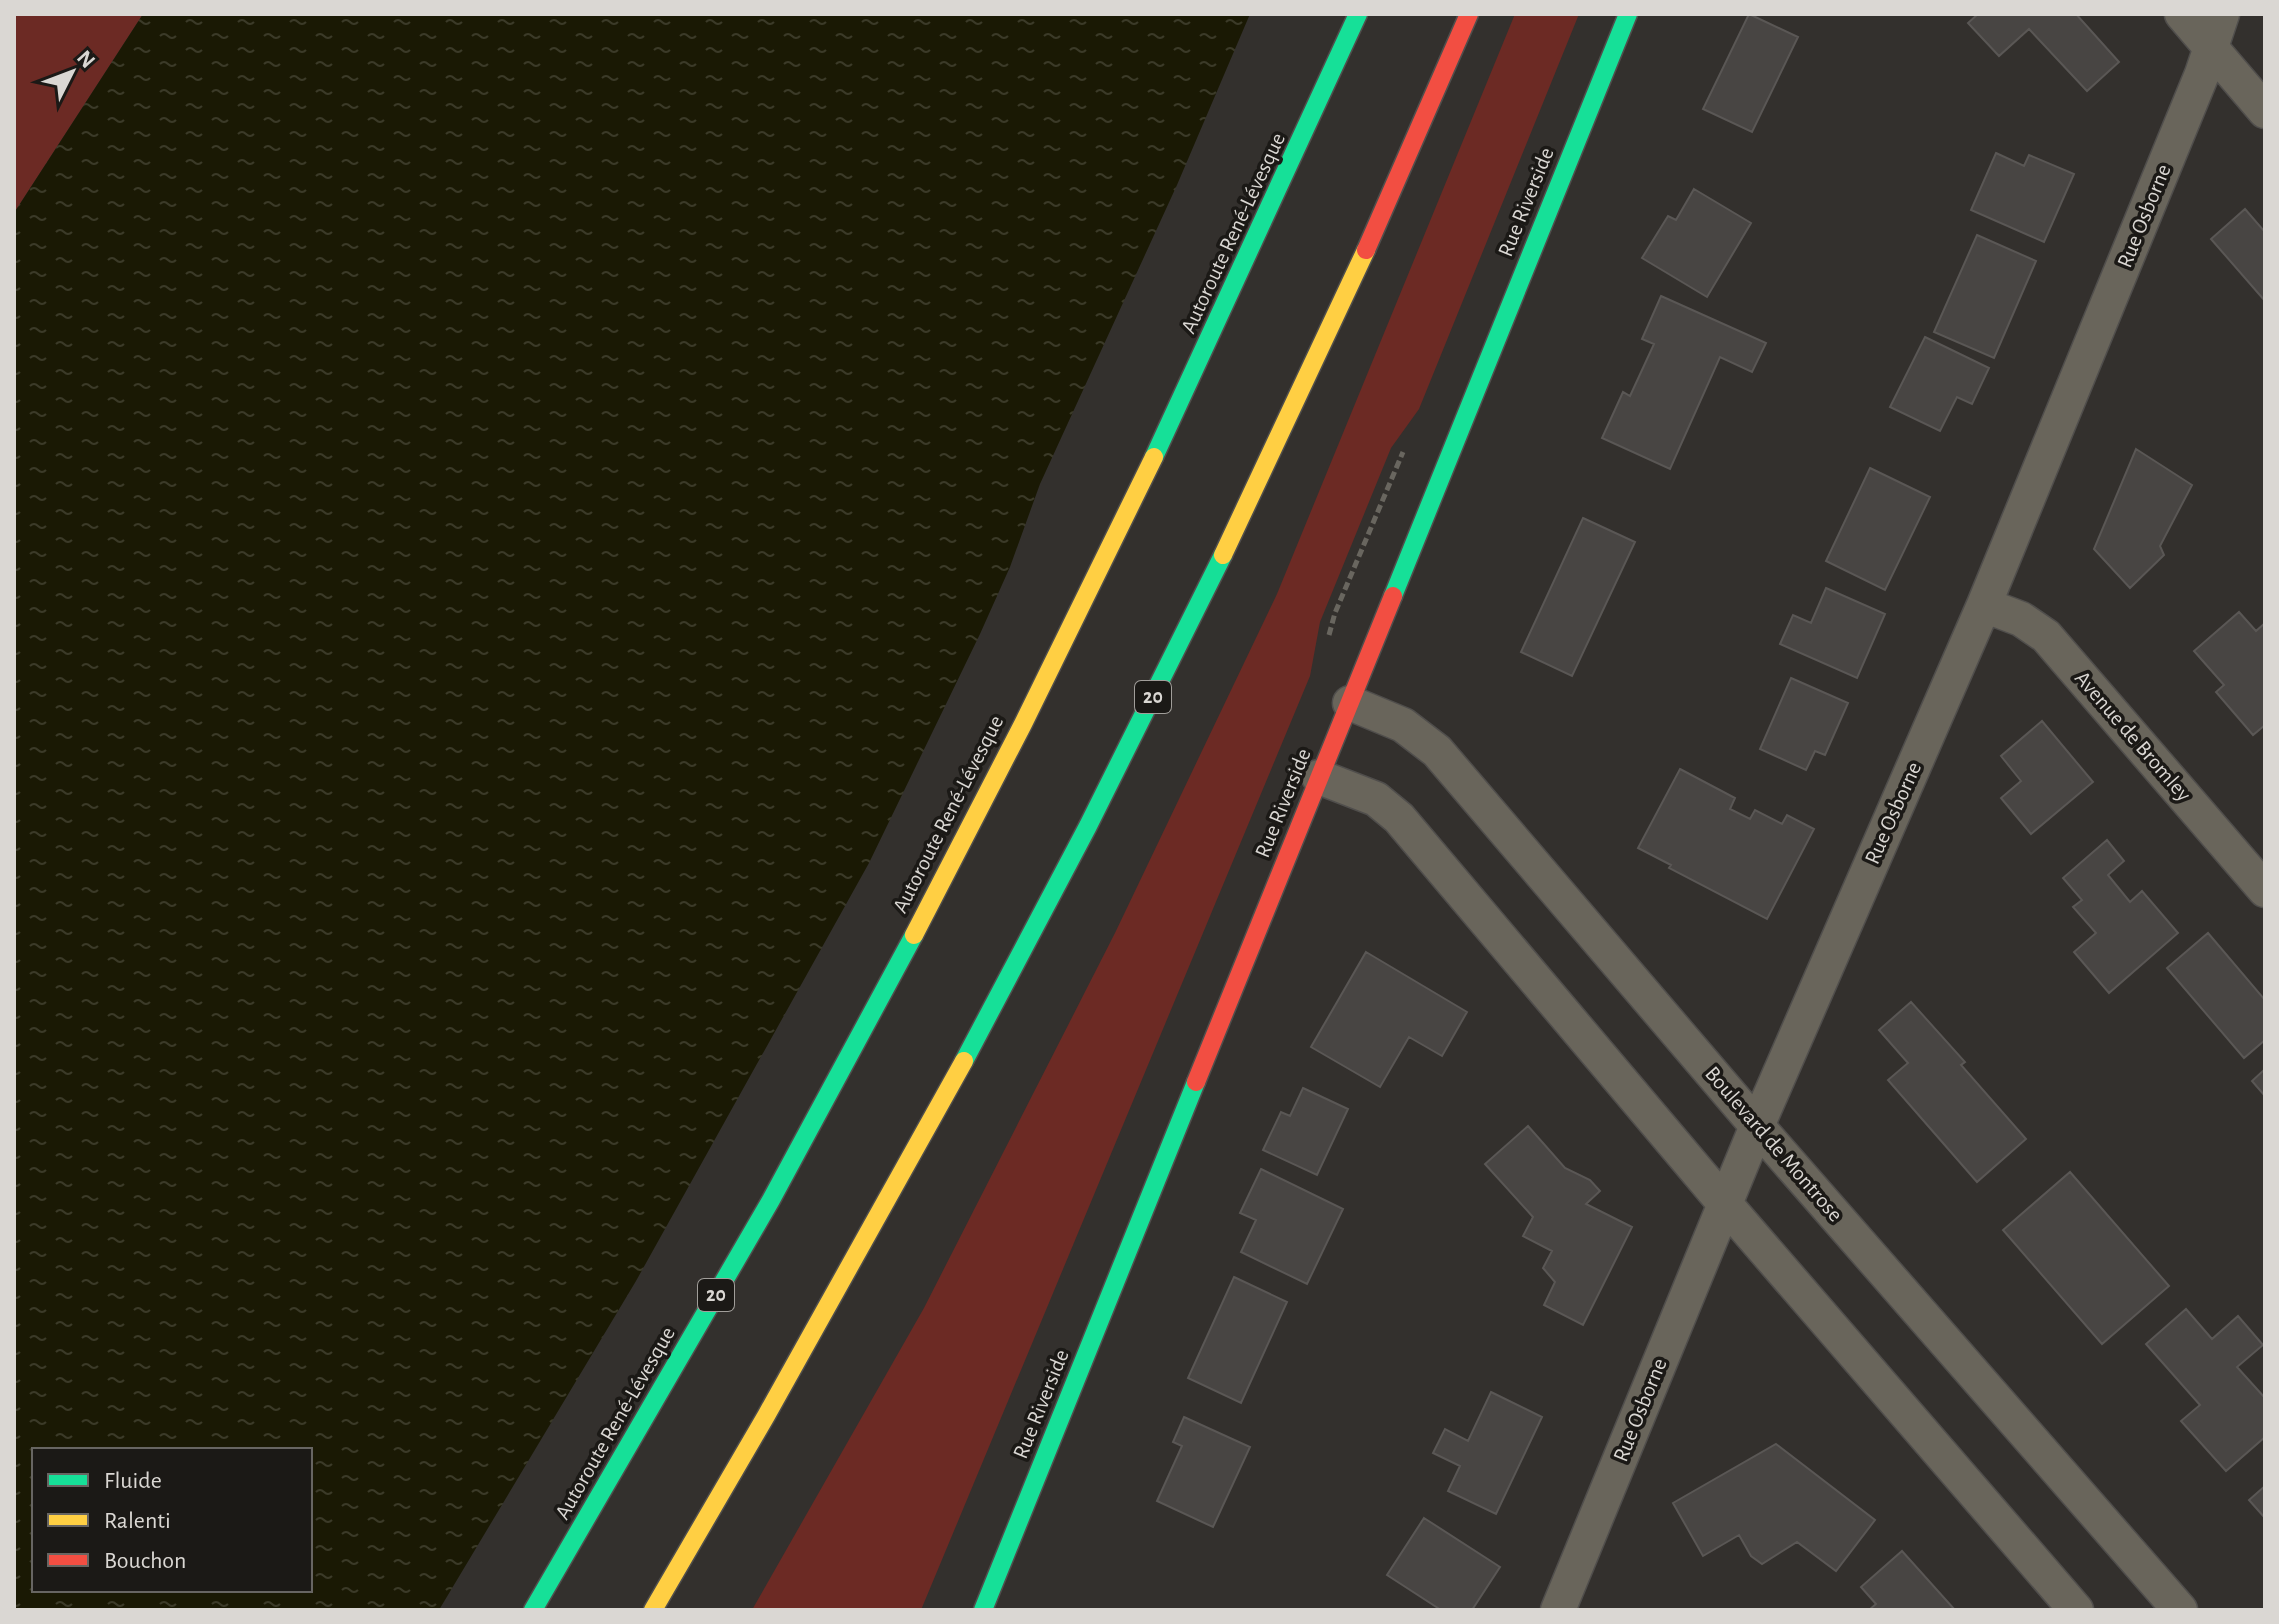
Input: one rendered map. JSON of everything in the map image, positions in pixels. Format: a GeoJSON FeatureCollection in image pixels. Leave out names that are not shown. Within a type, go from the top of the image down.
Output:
{"type":"FeatureCollection","features":[{"type":"Feature","properties":{"kind":"main road","name":"Autoroute René-Lévesque"},"geometry":{"type":"LineString","coordinates":[[533,1610],[805,1140],[941,882],[1147,472],[1285,179],[1358,14]]}},
{"type":"Feature","properties":{"kind":"main road","name":"20"},"geometry":{"type":"LineString","coordinates":[[653,1610],[741,1462],[968,1057],[1135,732],[1354,276],[1469,14]]}},
{"type":"Feature","properties":{"kind":"main road","name":"Rue Riverside"},"geometry":{"type":"LineString","coordinates":[[983,1610],[1628,14]]}},
{"type":"Feature","properties":{"kind":"main road"},"geometry":{"type":"LineString","coordinates":[[667,1610],[741,1462]]}},
{"type":"Feature","properties":{"kind":"street"},"geometry":{"type":"LineString","coordinates":[[2182,14],[2265,111]]}},
{"type":"Feature","properties":{"kind":"street","name":"Rue Osborne"},"geometry":{"type":"LineString","coordinates":[[1558,1610],[1757,1126],[1984,605],[2202,74],[2222,14]]}},
{"type":"Feature","properties":{"kind":"street","name":"Avenue de Bromley"},"geometry":{"type":"LineString","coordinates":[[1984,605],[2021,619],[2046,636],[2265,890]]}},
{"type":"Feature","properties":{"kind":"street","name":"Boulevard de Montrose"},"geometry":{"type":"LineString","coordinates":[[1350,703],[1403,725],[1437,751],[1757,1126],[2180,1610]]}},
{"type":"Feature","properties":{"kind":"street"},"geometry":{"type":"LineString","coordinates":[[1319,777],[1376,799],[1399,818],[1725,1204],[2076,1610]]}},
{"type":"Feature","properties":{"kind":"shaded area"},"geometry":{"type":"Polygon","coordinates":[[[14,14],[143,14],[14,213],[14,14]]]}},
{"type":"Feature","properties":{"kind":"shaded area"},"geometry":{"type":"Polygon","coordinates":[[[1515,14],[1579,14],[1419,409],[1391,448],[1320,622],[1310,676],[921,1610],[752,1610],[924,1308],[1115,933],[1277,594],[1515,14]]]}},
{"type":"Feature","properties":{"kind":"water"},"geometry":{"type":"Polygon","coordinates":[[[143,14],[1250,14],[1177,185],[1040,484],[1010,567],[980,634],[869,863],[636,1281],[439,1610],[14,1610],[14,213],[143,14]]]}},
{"type":"Feature","properties":{"kind":"building"},"geometry":{"type":"Polygon","coordinates":[[[1749,14],[1798,37],[1752,132],[1703,109],[1749,14]]]}},
{"type":"Feature","properties":{"kind":"building"},"geometry":{"type":"Polygon","coordinates":[[[1978,14],[2076,14],[2119,62],[2087,91],[2029,29],[1999,56],[1968,23],[1978,14]]]}},
{"type":"Feature","properties":{"kind":"building"},"geometry":{"type":"Polygon","coordinates":[[[1996,153],[2024,166],[2029,155],[2074,174],[2044,242],[1971,210],[1996,153]]]}},
{"type":"Feature","properties":{"kind":"building"},"geometry":{"type":"Polygon","coordinates":[[[1694,189],[1751,223],[1707,297],[1642,258],[1668,216],[1676,220],[1694,189]]]}},
{"type":"Feature","properties":{"kind":"building"},"geometry":{"type":"Polygon","coordinates":[[[2245,209],[2265,232],[2265,301],[2211,239],[2245,209]]]}},
{"type":"Feature","properties":{"kind":"building"},"geometry":{"type":"Polygon","coordinates":[[[1977,235],[2036,261],[1994,358],[1934,332],[1977,235]]]}},
{"type":"Feature","properties":{"kind":"building"},"geometry":{"type":"Polygon","coordinates":[[[1661,296],[1766,343],[1752,372],[1720,357],[1670,469],[1602,438],[1623,392],[1630,396],[1654,344],[1642,339],[1661,296]]]}},
{"type":"Feature","properties":{"kind":"building"},"geometry":{"type":"Polygon","coordinates":[[[1925,337],[1989,368],[1972,404],[1957,397],[1940,431],[1890,407],[1925,337]]]}},
{"type":"Feature","properties":{"kind":"building"},"geometry":{"type":"Polygon","coordinates":[[[2136,449],[2192,485],[2160,546],[2164,555],[2130,588],[2094,549],[2136,449]]]}},
{"type":"Feature","properties":{"kind":"building"},"geometry":{"type":"Polygon","coordinates":[[[1870,468],[1930,497],[1885,590],[1826,561],[1870,468]]]}},
{"type":"Feature","properties":{"kind":"building"},"geometry":{"type":"Polygon","coordinates":[[[1583,518],[1635,542],[1572,676],[1521,652],[1583,518]]]}},
{"type":"Feature","properties":{"kind":"building"},"geometry":{"type":"Polygon","coordinates":[[[1826,588],[1885,614],[1857,678],[1780,644],[1793,615],[1811,623],[1826,588]]]}},
{"type":"Feature","properties":{"kind":"building"},"geometry":{"type":"Polygon","coordinates":[[[2239,612],[2256,631],[2265,623],[2265,725],[2253,735],[2216,692],[2224,685],[2194,651],[2239,612]]]}},
{"type":"Feature","properties":{"kind":"building"},"geometry":{"type":"Polygon","coordinates":[[[1791,678],[1848,703],[1825,755],[1815,751],[1806,770],[1760,749],[1791,678]]]}},
{"type":"Feature","properties":{"kind":"building"},"geometry":{"type":"Polygon","coordinates":[[[2042,721],[2093,782],[2031,834],[2001,798],[2021,781],[2001,756],[2042,721]]]}},
{"type":"Feature","properties":{"kind":"building"},"geometry":{"type":"Polygon","coordinates":[[[1680,769],[1735,798],[1730,809],[1750,819],[1755,810],[1782,824],[1787,815],[1814,829],[1767,919],[1669,868],[1671,865],[1638,848],[1680,769]]]}},
{"type":"Feature","properties":{"kind":"building"},"geometry":{"type":"Polygon","coordinates":[[[2107,840],[2124,861],[2108,875],[2130,902],[2142,891],[2178,933],[2109,993],[2074,952],[2096,933],[2073,907],[2082,900],[2063,878],[2107,840]]]}},
{"type":"Feature","properties":{"kind":"building"},"geometry":{"type":"Polygon","coordinates":[[[2208,933],[2265,1000],[2265,1040],[2244,1058],[2167,968],[2208,933]]]}},
{"type":"Feature","properties":{"kind":"building"},"geometry":{"type":"Polygon","coordinates":[[[1366,952],[1467,1012],[1442,1056],[1409,1037],[1380,1087],[1311,1047],[1366,952]]]}},
{"type":"Feature","properties":{"kind":"building"},"geometry":{"type":"Polygon","coordinates":[[[1911,1002],[1965,1062],[1961,1065],[2026,1139],[1977,1182],[1888,1080],[1908,1063],[1879,1030],[1911,1002]]]}},
{"type":"Feature","properties":{"kind":"building"},"geometry":{"type":"Polygon","coordinates":[[[2265,1069],[2265,1096],[2252,1081],[2265,1069]]]}},
{"type":"Feature","properties":{"kind":"building"},"geometry":{"type":"Polygon","coordinates":[[[1303,1088],[1348,1109],[1317,1175],[1263,1150],[1281,1112],[1290,1116],[1303,1088]]]}},
{"type":"Feature","properties":{"kind":"building"},"geometry":{"type":"Polygon","coordinates":[[[1528,1126],[1565,1168],[1590,1180],[1600,1191],[1586,1204],[1632,1227],[1583,1325],[1544,1305],[1555,1282],[1543,1268],[1552,1251],[1523,1236],[1533,1217],[1485,1164],[1528,1126]]]}},
{"type":"Feature","properties":{"kind":"building"},"geometry":{"type":"Polygon","coordinates":[[[1261,1169],[1343,1209],[1307,1284],[1241,1252],[1256,1220],[1240,1213],[1261,1169]]]}},
{"type":"Feature","properties":{"kind":"building"},"geometry":{"type":"Polygon","coordinates":[[[2070,1172],[2169,1286],[2102,1344],[2003,1230],[2070,1172]]]}},
{"type":"Feature","properties":{"kind":"building"},"geometry":{"type":"Polygon","coordinates":[[[1234,1277],[1287,1302],[1241,1403],[1188,1378],[1234,1277]]]}},
{"type":"Feature","properties":{"kind":"building"},"geometry":{"type":"Polygon","coordinates":[[[2186,1309],[2212,1339],[2238,1316],[2263,1345],[2237,1367],[2265,1398],[2265,1437],[2226,1471],[2181,1421],[2200,1405],[2146,1344],[2186,1309]]]}},
{"type":"Feature","properties":{"kind":"building"},"geometry":{"type":"Polygon","coordinates":[[[1491,1392],[1542,1417],[1496,1514],[1448,1491],[1460,1466],[1433,1453],[1445,1429],[1468,1441],[1491,1392]]]}},
{"type":"Feature","properties":{"kind":"building"},"geometry":{"type":"Polygon","coordinates":[[[1184,1417],[1250,1447],[1213,1527],[1157,1501],[1182,1446],[1173,1442],[1184,1417]]]}},
{"type":"Feature","properties":{"kind":"building"},"geometry":{"type":"Polygon","coordinates":[[[1776,1444],[1875,1520],[1836,1571],[1797,1542],[1762,1564],[1751,1556],[1739,1535],[1703,1556],[1673,1503],[1776,1444]]]}},
{"type":"Feature","properties":{"kind":"building"},"geometry":{"type":"Polygon","coordinates":[[[2265,1486],[2265,1518],[2249,1500],[2265,1486]]]}},
{"type":"Feature","properties":{"kind":"building"},"geometry":{"type":"Polygon","coordinates":[[[1424,1518],[1500,1567],[1472,1610],[1441,1610],[1387,1575],[1424,1518]]]}},
{"type":"Feature","properties":{"kind":"building"},"geometry":{"type":"Polygon","coordinates":[[[1902,1551],[1955,1610],[1869,1610],[1876,1604],[1861,1587],[1902,1551]]]}},
{"type":"Feature","properties":{"kind":"traffic: fast"},"geometry":{"type":"LineString","coordinates":[[1154,457],[1358,14]]}},
{"type":"Feature","properties":{"kind":"traffic: fast"},"geometry":{"type":"LineString","coordinates":[[1393,596],[1628,14]]}},
{"type":"Feature","properties":{"kind":"traffic: fast"},"geometry":{"type":"LineString","coordinates":[[964,1061],[1088,826],[1223,555]]}},
{"type":"Feature","properties":{"kind":"traffic: fast"},"geometry":{"type":"LineString","coordinates":[[533,1610],[771,1200],[914,935]]}},
{"type":"Feature","properties":{"kind":"traffic: fast"},"geometry":{"type":"LineString","coordinates":[[983,1610],[1196,1082]]}},
{"type":"Feature","properties":{"kind":"traffic: slow"},"geometry":{"type":"LineString","coordinates":[[1223,555],[1366,250]]}},
{"type":"Feature","properties":{"kind":"traffic: slow"},"geometry":{"type":"LineString","coordinates":[[914,935],[1023,724],[1154,457]]}},
{"type":"Feature","properties":{"kind":"traffic: slow"},"geometry":{"type":"LineString","coordinates":[[653,1610],[766,1416],[964,1061]]}},
{"type":"Feature","properties":{"kind":"traffic: jam"},"geometry":{"type":"LineString","coordinates":[[1366,250],[1469,14]]}},
{"type":"Feature","properties":{"kind":"traffic: jam"},"geometry":{"type":"LineString","coordinates":[[1196,1082],[1393,596]]}}]}
